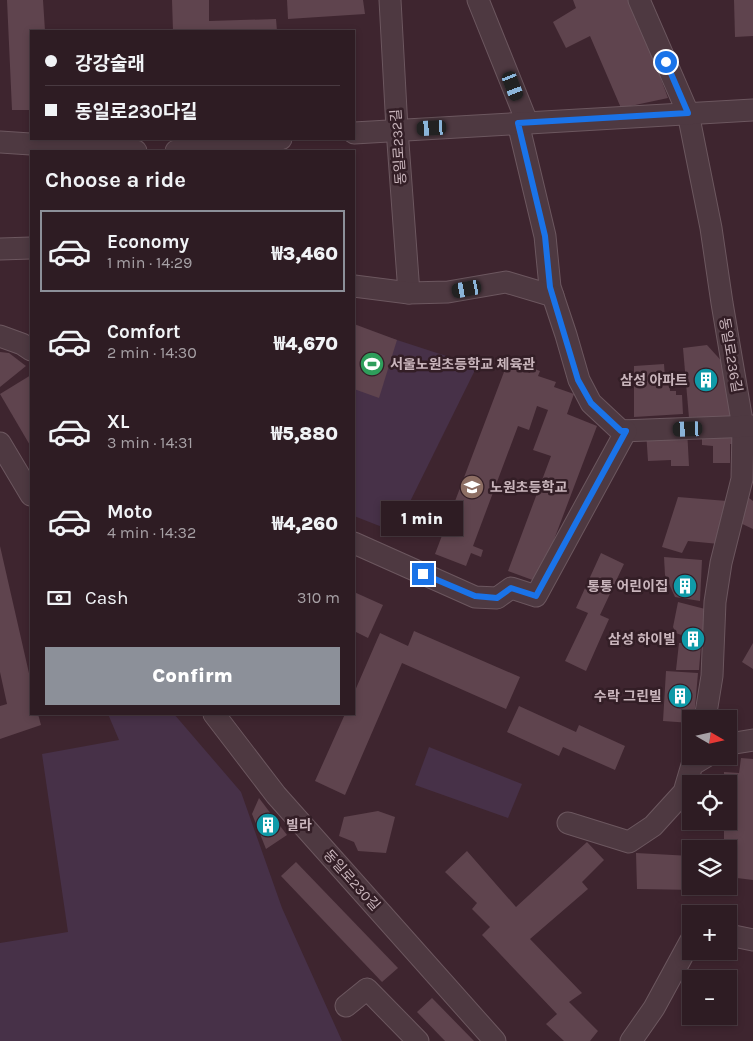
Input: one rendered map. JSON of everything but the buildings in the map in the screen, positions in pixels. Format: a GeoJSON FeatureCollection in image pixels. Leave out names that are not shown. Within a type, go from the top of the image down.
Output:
{"type":"FeatureCollection","features":[{"type":"Feature","properties":{"kind":"street","name":"동일로232길"},"geometry":{"type":"LineString","coordinates":[[390,0],[409,293]]}},
{"type":"Feature","properties":{"kind":"street"},"geometry":{"type":"LineString","coordinates":[[478,0],[523,123],[545,236],[550,287],[578,380],[591,403],[624,431],[748,427]]}},
{"type":"Feature","properties":{"kind":"street","name":"동일로236길"},"geometry":{"type":"LineString","coordinates":[[639,0],[688,113],[711,228],[722,304],[748,427],[742,479],[721,563],[715,602],[712,676],[706,710]]}},
{"type":"Feature","properties":{"kind":"street"},"geometry":{"type":"LineString","coordinates":[[355,133],[753,110]]}},
{"type":"Feature","properties":{"kind":"street"},"geometry":{"type":"LineString","coordinates":[[183,150],[229,143],[268,140]]}},
{"type":"Feature","properties":{"kind":"street"},"geometry":{"type":"LineString","coordinates":[[0,142],[121,150]]}},
{"type":"Feature","properties":{"kind":"street"},"geometry":{"type":"LineString","coordinates":[[0,249],[30,248]]}},
{"type":"Feature","properties":{"kind":"street"},"geometry":{"type":"LineString","coordinates":[[355,286],[409,293],[448,292],[506,282],[553,296]]}},
{"type":"Feature","properties":{"kind":"street"},"geometry":{"type":"LineString","coordinates":[[0,336],[28,345]]}},
{"type":"Feature","properties":{"kind":"street"},"geometry":{"type":"LineString","coordinates":[[355,543],[475,596],[497,598],[511,588],[536,596],[624,431]]}},
{"type":"Feature","properties":{"kind":"street"},"geometry":{"type":"LineString","coordinates":[[0,443],[30,493]]}},
{"type":"Feature","properties":{"kind":"street","name":"동일로230길"},"geometry":{"type":"LineString","coordinates":[[215,715],[276,794],[495,1041]]}},
{"type":"Feature","properties":{"kind":"street"},"geometry":{"type":"LineString","coordinates":[[738,742],[753,740]]}},
{"type":"Feature","properties":{"kind":"street"},"geometry":{"type":"LineString","coordinates":[[568,824],[629,842],[653,826],[684,792],[695,765]]}},
{"type":"Feature","properties":{"kind":"street"},"geometry":{"type":"LineString","coordinates":[[737,937],[753,940]]}},
{"type":"Feature","properties":{"kind":"street"},"geometry":{"type":"LineString","coordinates":[[631,1041],[654,1008],[682,957]]}},
{"type":"Feature","properties":{"kind":"street"},"geometry":{"type":"LineString","coordinates":[[346,1006],[367,989],[411,1039]]}},
{"type":"Feature","properties":{"kind":"shaded area"},"geometry":{"type":"Polygon","coordinates":[[[355,326],[477,366],[395,532],[355,516],[355,326]]]}},
{"type":"Feature","properties":{"kind":"shaded area"},"geometry":{"type":"Polygon","coordinates":[[[108,715],[175,715],[241,792],[282,908],[342,1041],[0,1041],[0,943],[68,932],[42,754],[119,740],[108,715]]]}},
{"type":"Feature","properties":{"kind":"shaded area"},"geometry":{"type":"Polygon","coordinates":[[[429,747],[522,784],[508,818],[415,785],[429,747]]]}},
{"type":"Feature","properties":{"kind":"place","name":"서울노원초등학교 체육관"},"geometry":{"type":"Point","coordinates":[372,364]}},
{"type":"Feature","properties":{"kind":"place","name":"삼성 아파트"},"geometry":{"type":"Point","coordinates":[706,380]}},
{"type":"Feature","properties":{"kind":"place","name":"노원초등학교"},"geometry":{"type":"Point","coordinates":[472,487]}},
{"type":"Feature","properties":{"kind":"place","name":"통통 어린이집"},"geometry":{"type":"Point","coordinates":[685,586]}},
{"type":"Feature","properties":{"kind":"place","name":"삼성 하이빌"},"geometry":{"type":"Point","coordinates":[693,639]}},
{"type":"Feature","properties":{"kind":"place","name":"수락 그린빌"},"geometry":{"type":"Point","coordinates":[680,696]}},
{"type":"Feature","properties":{"kind":"place","name":"빌라"},"geometry":{"type":"Point","coordinates":[268,825]}},
{"type":"Feature","properties":{"kind":"route"},"geometry":{"type":"LineString","coordinates":[[423,574],[475,596],[497,598],[511,588],[536,596],[626,431],[621,431],[591,403],[578,380],[550,287],[545,236],[518,123],[688,113],[666,62]]}}]}
